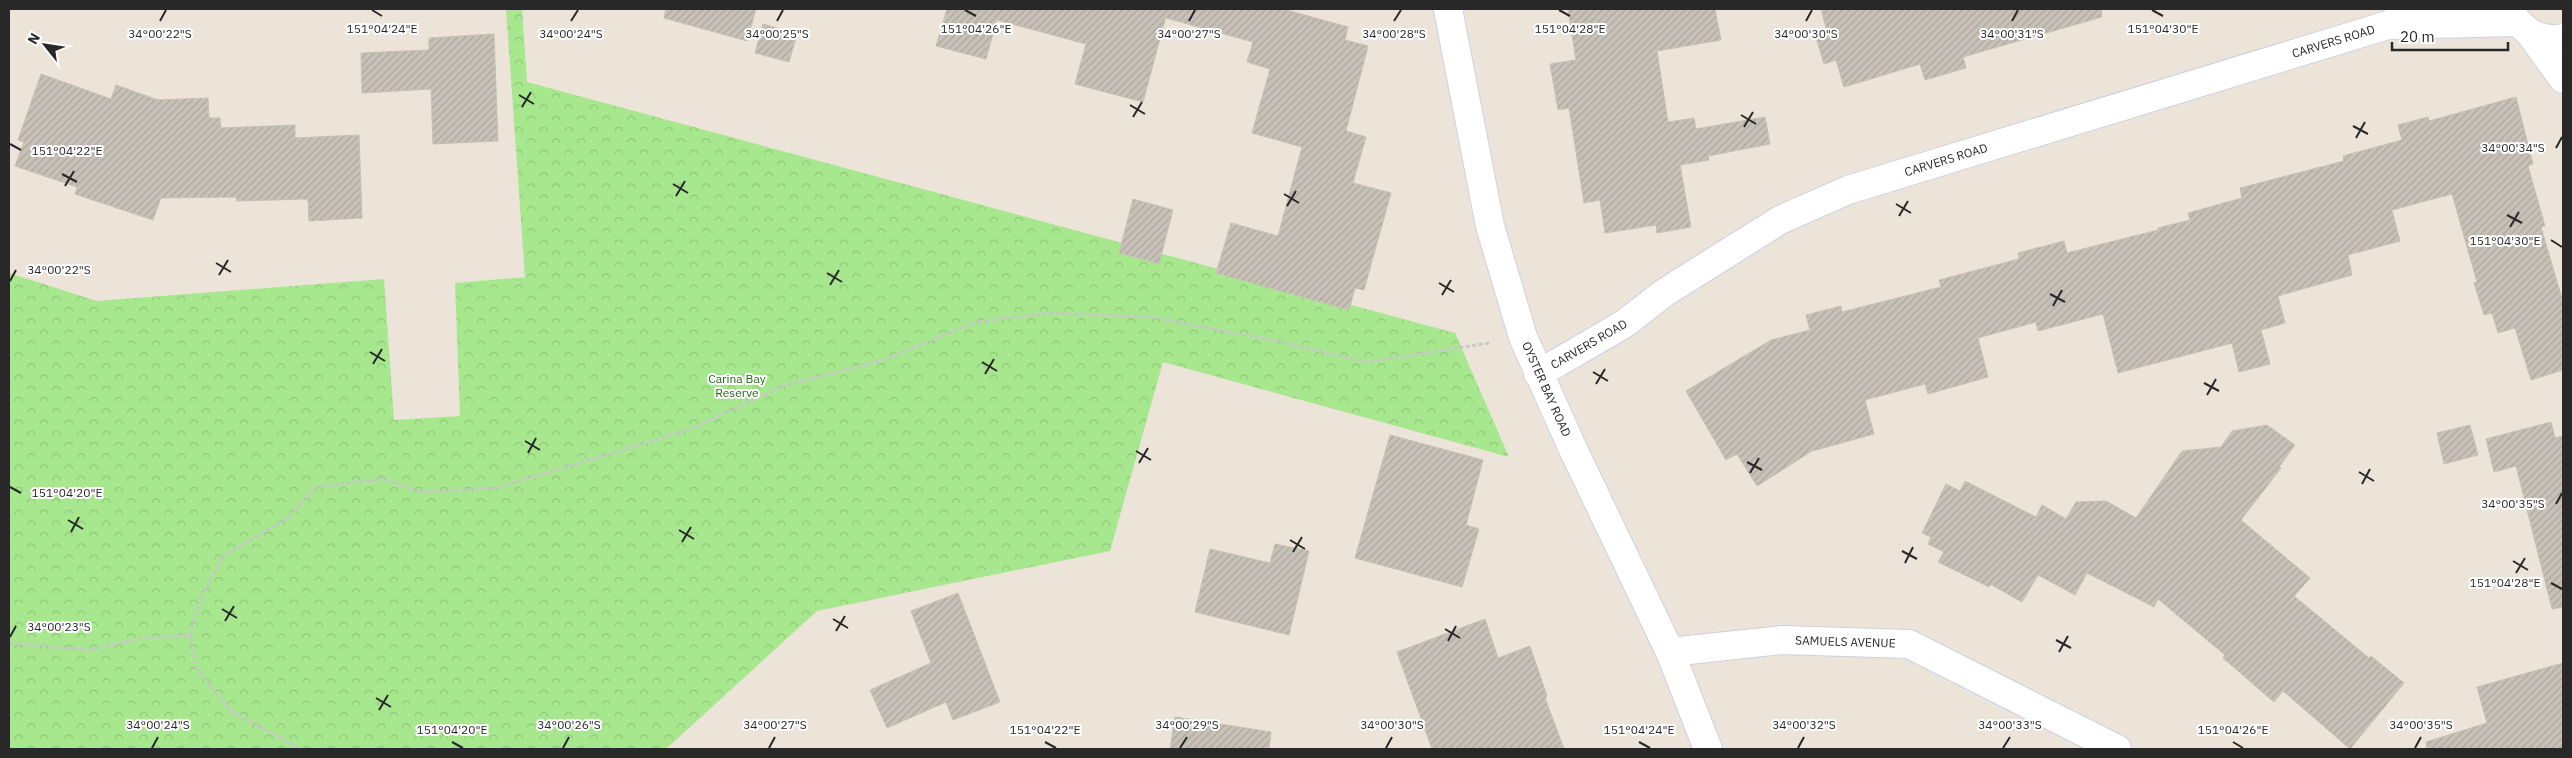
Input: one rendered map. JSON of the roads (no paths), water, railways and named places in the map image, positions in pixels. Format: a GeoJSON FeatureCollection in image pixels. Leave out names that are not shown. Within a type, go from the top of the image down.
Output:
{"type":"FeatureCollection","features":[{"type":"Feature","properties":{"kind":"street","name":"OYSTER BAY ROAD"},"geometry":{"type":"LineString","coordinates":[[1448,9],[1490,226],[1523,338],[1538,374],[1670,652],[1708,749]]}},
{"type":"Feature","properties":{"kind":"street","name":"CARVERS ROAD"},"geometry":{"type":"LineString","coordinates":[[1538,374],[1624,324],[1664,293],[1780,220],[1848,190],[2388,25],[2417,9]]}},
{"type":"Feature","properties":{"kind":"street","name":"CARVERS ROAD"},"geometry":{"type":"LineString","coordinates":[[2388,25],[2518,21],[2543,38],[2563,38]]}},
{"type":"Feature","properties":{"kind":"street"},"geometry":{"type":"LineString","coordinates":[[2518,21],[2563,79]]}},
{"type":"Feature","properties":{"kind":"street","name":"SAMUELS AVENUE"},"geometry":{"type":"LineString","coordinates":[[1670,652],[1782,640],[1909,644],[2117,749]]}},
{"type":"Feature","properties":{"kind":"park label","name":"Carina Bay Reserve"},"geometry":{"type":"Point","coordinates":[737,386]}}]}
